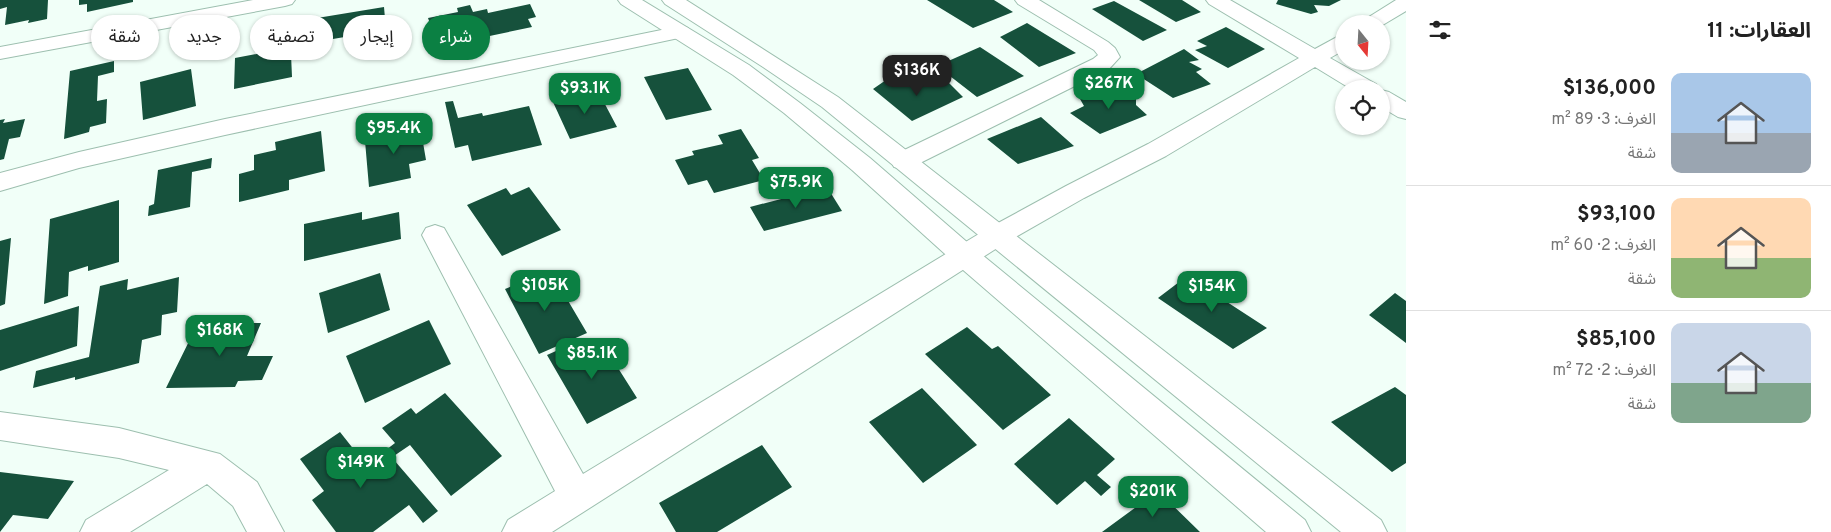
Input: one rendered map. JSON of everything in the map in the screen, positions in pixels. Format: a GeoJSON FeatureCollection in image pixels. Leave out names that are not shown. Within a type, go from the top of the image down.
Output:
{"type":"FeatureCollection","features":[{"type":"Feature","properties":{"kind":"street"},"geometry":{"type":"LineString","coordinates":[[0,53],[281,0]]}},
{"type":"Feature","properties":{"kind":"street"},"geometry":{"type":"LineString","coordinates":[[628,0],[742,70],[792,108],[861,164],[965,256],[1293,532]]}},
{"type":"Feature","properties":{"kind":"street"},"geometry":{"type":"LineString","coordinates":[[672,0],[771,62],[830,102],[1369,532]]}},
{"type":"Feature","properties":{"kind":"street"},"geometry":{"type":"LineString","coordinates":[[903,161],[1101,64],[1110,57],[1108,52],[1101,46],[1024,0]]}},
{"type":"Feature","properties":{"kind":"street"},"geometry":{"type":"LineString","coordinates":[[1216,0],[1354,80]]}},
{"type":"Feature","properties":{"kind":"street"},"geometry":{"type":"LineString","coordinates":[[1385,15],[1406,2]]}},
{"type":"Feature","properties":{"kind":"street"},"geometry":{"type":"LineString","coordinates":[[0,182],[79,160],[225,127],[681,32]]}},
{"type":"Feature","properties":{"kind":"street"},"geometry":{"type":"LineString","coordinates":[[520,532],[996,236],[1075,192],[1157,150],[1335,46]]}},
{"type":"Feature","properties":{"kind":"street"},"geometry":{"type":"LineString","coordinates":[[1390,102],[1406,112]]}},
{"type":"Feature","properties":{"kind":"street"},"geometry":{"type":"LineString","coordinates":[[435,235],[577,497]]}},
{"type":"Feature","properties":{"kind":"street"},"geometry":{"type":"LineString","coordinates":[[0,426],[119,443],[208,466],[245,494],[266,532]]}},
{"type":"Feature","properties":{"kind":"street"},"geometry":{"type":"LineString","coordinates":[[98,532],[208,466]]}},
{"type":"Feature","properties":{"kind":"building"},"geometry":{"type":"Polygon","coordinates":[[[0,0],[48,0],[47,19],[28,23],[29,20],[5,25],[7,7],[0,9],[0,0]]]}},
{"type":"Feature","properties":{"kind":"building"},"geometry":{"type":"Polygon","coordinates":[[[79,0],[133,0],[133,2],[87,12],[87,4],[79,5],[79,0]]]}},
{"type":"Feature","properties":{"kind":"building"},"geometry":{"type":"Polygon","coordinates":[[[927,0],[994,0],[1013,12],[973,28],[927,0]]]}},
{"type":"Feature","properties":{"kind":"building"},"geometry":{"type":"Polygon","coordinates":[[[1139,0],[1182,0],[1201,12],[1176,22],[1139,0]]]}},
{"type":"Feature","properties":{"kind":"building"},"geometry":{"type":"Polygon","coordinates":[[[1278,0],[1341,0],[1329,6],[1314,5],[1318,12],[1311,14],[1276,4],[1278,0]]]}},
{"type":"Feature","properties":{"kind":"building"},"geometry":{"type":"Polygon","coordinates":[[[1114,1],[1167,30],[1143,41],[1092,9],[1114,1]]]}},
{"type":"Feature","properties":{"kind":"building"},"geometry":{"type":"Polygon","coordinates":[[[530,4],[536,17],[528,19],[532,27],[490,36],[490,15],[443,15],[458,12],[457,8],[470,5],[473,12],[487,9],[488,13],[530,4]]]}},
{"type":"Feature","properties":{"kind":"building"},"geometry":{"type":"Polygon","coordinates":[[[384,7],[385,15],[343,15],[343,37],[333,39],[333,15],[384,7]]]}},
{"type":"Feature","properties":{"kind":"building"},"geometry":{"type":"Polygon","coordinates":[[[1027,23],[1076,53],[1039,67],[1000,37],[1027,23]]]}},
{"type":"Feature","properties":{"kind":"building"},"geometry":{"type":"Polygon","coordinates":[[[1226,27],[1265,49],[1228,68],[1195,50],[1207,46],[1197,41],[1226,27]]]}},
{"type":"Feature","properties":{"kind":"building"},"geometry":{"type":"Polygon","coordinates":[[[980,47],[1024,76],[977,97],[937,66],[980,47]]]}},
{"type":"Feature","properties":{"kind":"building"},"geometry":{"type":"Polygon","coordinates":[[[1184,49],[1199,60],[1189,62],[1202,69],[1196,72],[1211,84],[1173,98],[1136,74],[1184,49]]]}},
{"type":"Feature","properties":{"kind":"building"},"geometry":{"type":"Polygon","coordinates":[[[250,55],[250,60],[291,60],[292,77],[234,89],[235,60],[240,60],[240,57],[250,55]]]}},
{"type":"Feature","properties":{"kind":"building"},"geometry":{"type":"Polygon","coordinates":[[[114,61],[114,72],[98,76],[97,101],[107,99],[106,123],[90,127],[89,132],[64,139],[70,71],[114,61]]]}},
{"type":"Feature","properties":{"kind":"building"},"geometry":{"type":"Polygon","coordinates":[[[688,68],[712,110],[666,120],[644,77],[688,68]]]}},
{"type":"Feature","properties":{"kind":"building"},"geometry":{"type":"Polygon","coordinates":[[[191,69],[196,106],[143,120],[140,82],[191,69]]]}},
{"type":"Feature","properties":{"kind":"building"},"geometry":{"type":"Polygon","coordinates":[[[886,80],[929,85],[947,81],[963,97],[912,121],[873,89],[886,80]]]}},
{"type":"Feature","properties":{"kind":"building"},"geometry":{"type":"Polygon","coordinates":[[[1117,87],[1136,98],[1136,105],[1147,115],[1100,134],[1070,113],[1084,106],[1080,99],[1117,87]]]}},
{"type":"Feature","properties":{"kind":"building"},"geometry":{"type":"Polygon","coordinates":[[[598,91],[617,127],[570,139],[553,102],[598,91]]]}},
{"type":"Feature","properties":{"kind":"building"},"geometry":{"type":"Polygon","coordinates":[[[453,101],[458,118],[482,113],[483,116],[529,106],[542,145],[472,161],[468,145],[455,148],[445,102],[453,101]]]}},
{"type":"Feature","properties":{"kind":"building"},"geometry":{"type":"Polygon","coordinates":[[[1041,117],[1074,146],[1018,164],[987,139],[1041,117]]]}},
{"type":"Feature","properties":{"kind":"building"},"geometry":{"type":"Polygon","coordinates":[[[5,119],[3,123],[25,119],[20,137],[9,139],[4,159],[0,160],[0,120],[5,119]]]}},
{"type":"Feature","properties":{"kind":"building"},"geometry":{"type":"Polygon","coordinates":[[[420,125],[426,160],[409,164],[411,178],[369,187],[365,141],[384,137],[384,133],[420,125]]]}},
{"type":"Feature","properties":{"kind":"building"},"geometry":{"type":"Polygon","coordinates":[[[741,129],[759,158],[752,160],[764,180],[714,193],[707,180],[688,185],[675,160],[694,155],[692,151],[723,144],[718,135],[741,129]]]}},
{"type":"Feature","properties":{"kind":"building"},"geometry":{"type":"Polygon","coordinates":[[[321,131],[325,171],[289,180],[289,190],[239,202],[239,174],[254,170],[254,155],[276,150],[275,142],[321,131]]]}},
{"type":"Feature","properties":{"kind":"building"},"geometry":{"type":"Polygon","coordinates":[[[212,158],[211,168],[192,172],[190,207],[148,216],[149,206],[154,204],[158,170],[212,158]]]}},
{"type":"Feature","properties":{"kind":"building"},"geometry":{"type":"Polygon","coordinates":[[[529,187],[561,230],[502,256],[467,205],[506,188],[511,195],[529,187]]]}},
{"type":"Feature","properties":{"kind":"building"},"geometry":{"type":"Polygon","coordinates":[[[827,187],[842,211],[764,231],[750,207],[827,187]]]}},
{"type":"Feature","properties":{"kind":"building"},"geometry":{"type":"Polygon","coordinates":[[[119,200],[119,262],[88,271],[88,266],[69,272],[68,296],[44,304],[50,219],[119,200]]]}},
{"type":"Feature","properties":{"kind":"building"},"geometry":{"type":"Polygon","coordinates":[[[362,212],[362,220],[399,212],[401,239],[304,261],[304,224],[362,212]]]}},
{"type":"Feature","properties":{"kind":"building"},"geometry":{"type":"Polygon","coordinates":[[[11,238],[5,304],[0,306],[0,241],[11,238]]]}},
{"type":"Feature","properties":{"kind":"building"},"geometry":{"type":"Polygon","coordinates":[[[550,270],[587,333],[539,354],[505,289],[550,270]]]}},
{"type":"Feature","properties":{"kind":"building"},"geometry":{"type":"Polygon","coordinates":[[[380,273],[390,310],[328,333],[319,293],[380,273]]]}},
{"type":"Feature","properties":{"kind":"building"},"geometry":{"type":"Polygon","coordinates":[[[1187,276],[1267,328],[1233,349],[1158,298],[1187,276]]]}},
{"type":"Feature","properties":{"kind":"building"},"geometry":{"type":"Polygon","coordinates":[[[179,277],[177,312],[162,315],[161,335],[142,340],[139,363],[75,380],[75,377],[33,388],[36,371],[89,357],[100,286],[128,279],[127,290],[179,277]]]}},
{"type":"Feature","properties":{"kind":"building"},"geometry":{"type":"Polygon","coordinates":[[[1395,293],[1406,301],[1406,343],[1369,315],[1395,293]]]}},
{"type":"Feature","properties":{"kind":"building"},"geometry":{"type":"Polygon","coordinates":[[[79,306],[77,346],[0,371],[0,330],[79,306]]]}},
{"type":"Feature","properties":{"kind":"building"},"geometry":{"type":"Polygon","coordinates":[[[429,320],[451,364],[365,403],[346,356],[429,320]]]}},
{"type":"Feature","properties":{"kind":"building"},"geometry":{"type":"Polygon","coordinates":[[[198,323],[261,323],[247,356],[273,356],[262,380],[238,381],[235,387],[166,388],[198,323]]]}},
{"type":"Feature","properties":{"kind":"building"},"geometry":{"type":"Polygon","coordinates":[[[967,327],[992,349],[998,346],[1051,395],[1003,430],[925,354],[967,327]]]}},
{"type":"Feature","properties":{"kind":"building"},"geometry":{"type":"Polygon","coordinates":[[[585,338],[595,354],[606,349],[637,398],[587,424],[547,355],[585,338]]]}},
{"type":"Feature","properties":{"kind":"building"},"geometry":{"type":"Polygon","coordinates":[[[1395,387],[1406,395],[1406,463],[1392,472],[1331,422],[1395,387]]]}},
{"type":"Feature","properties":{"kind":"building"},"geometry":{"type":"Polygon","coordinates":[[[922,388],[977,445],[923,483],[869,422],[922,388]]]}},
{"type":"Feature","properties":{"kind":"building"},"geometry":{"type":"Polygon","coordinates":[[[445,393],[502,456],[451,496],[410,445],[388,460],[382,453],[395,443],[382,428],[411,408],[416,414],[445,393]]]}},
{"type":"Feature","properties":{"kind":"building"},"geometry":{"type":"Polygon","coordinates":[[[1069,418],[1115,459],[1097,475],[1111,487],[1101,496],[1085,481],[1057,505],[1014,464],[1069,418]]]}},
{"type":"Feature","properties":{"kind":"building"},"geometry":{"type":"Polygon","coordinates":[[[340,432],[374,475],[394,460],[438,511],[423,523],[409,505],[373,532],[336,532],[312,500],[324,491],[300,459],[340,432]]]}},
{"type":"Feature","properties":{"kind":"building"},"geometry":{"type":"Polygon","coordinates":[[[762,445],[792,487],[717,532],[676,532],[659,503],[762,445]]]}},
{"type":"Feature","properties":{"kind":"building"},"geometry":{"type":"Polygon","coordinates":[[[0,472],[74,481],[48,519],[13,515],[0,532],[0,472]]]}},
{"type":"Feature","properties":{"kind":"building"},"geometry":{"type":"Polygon","coordinates":[[[1158,491],[1200,532],[1102,532],[1158,491]]]}}]}
